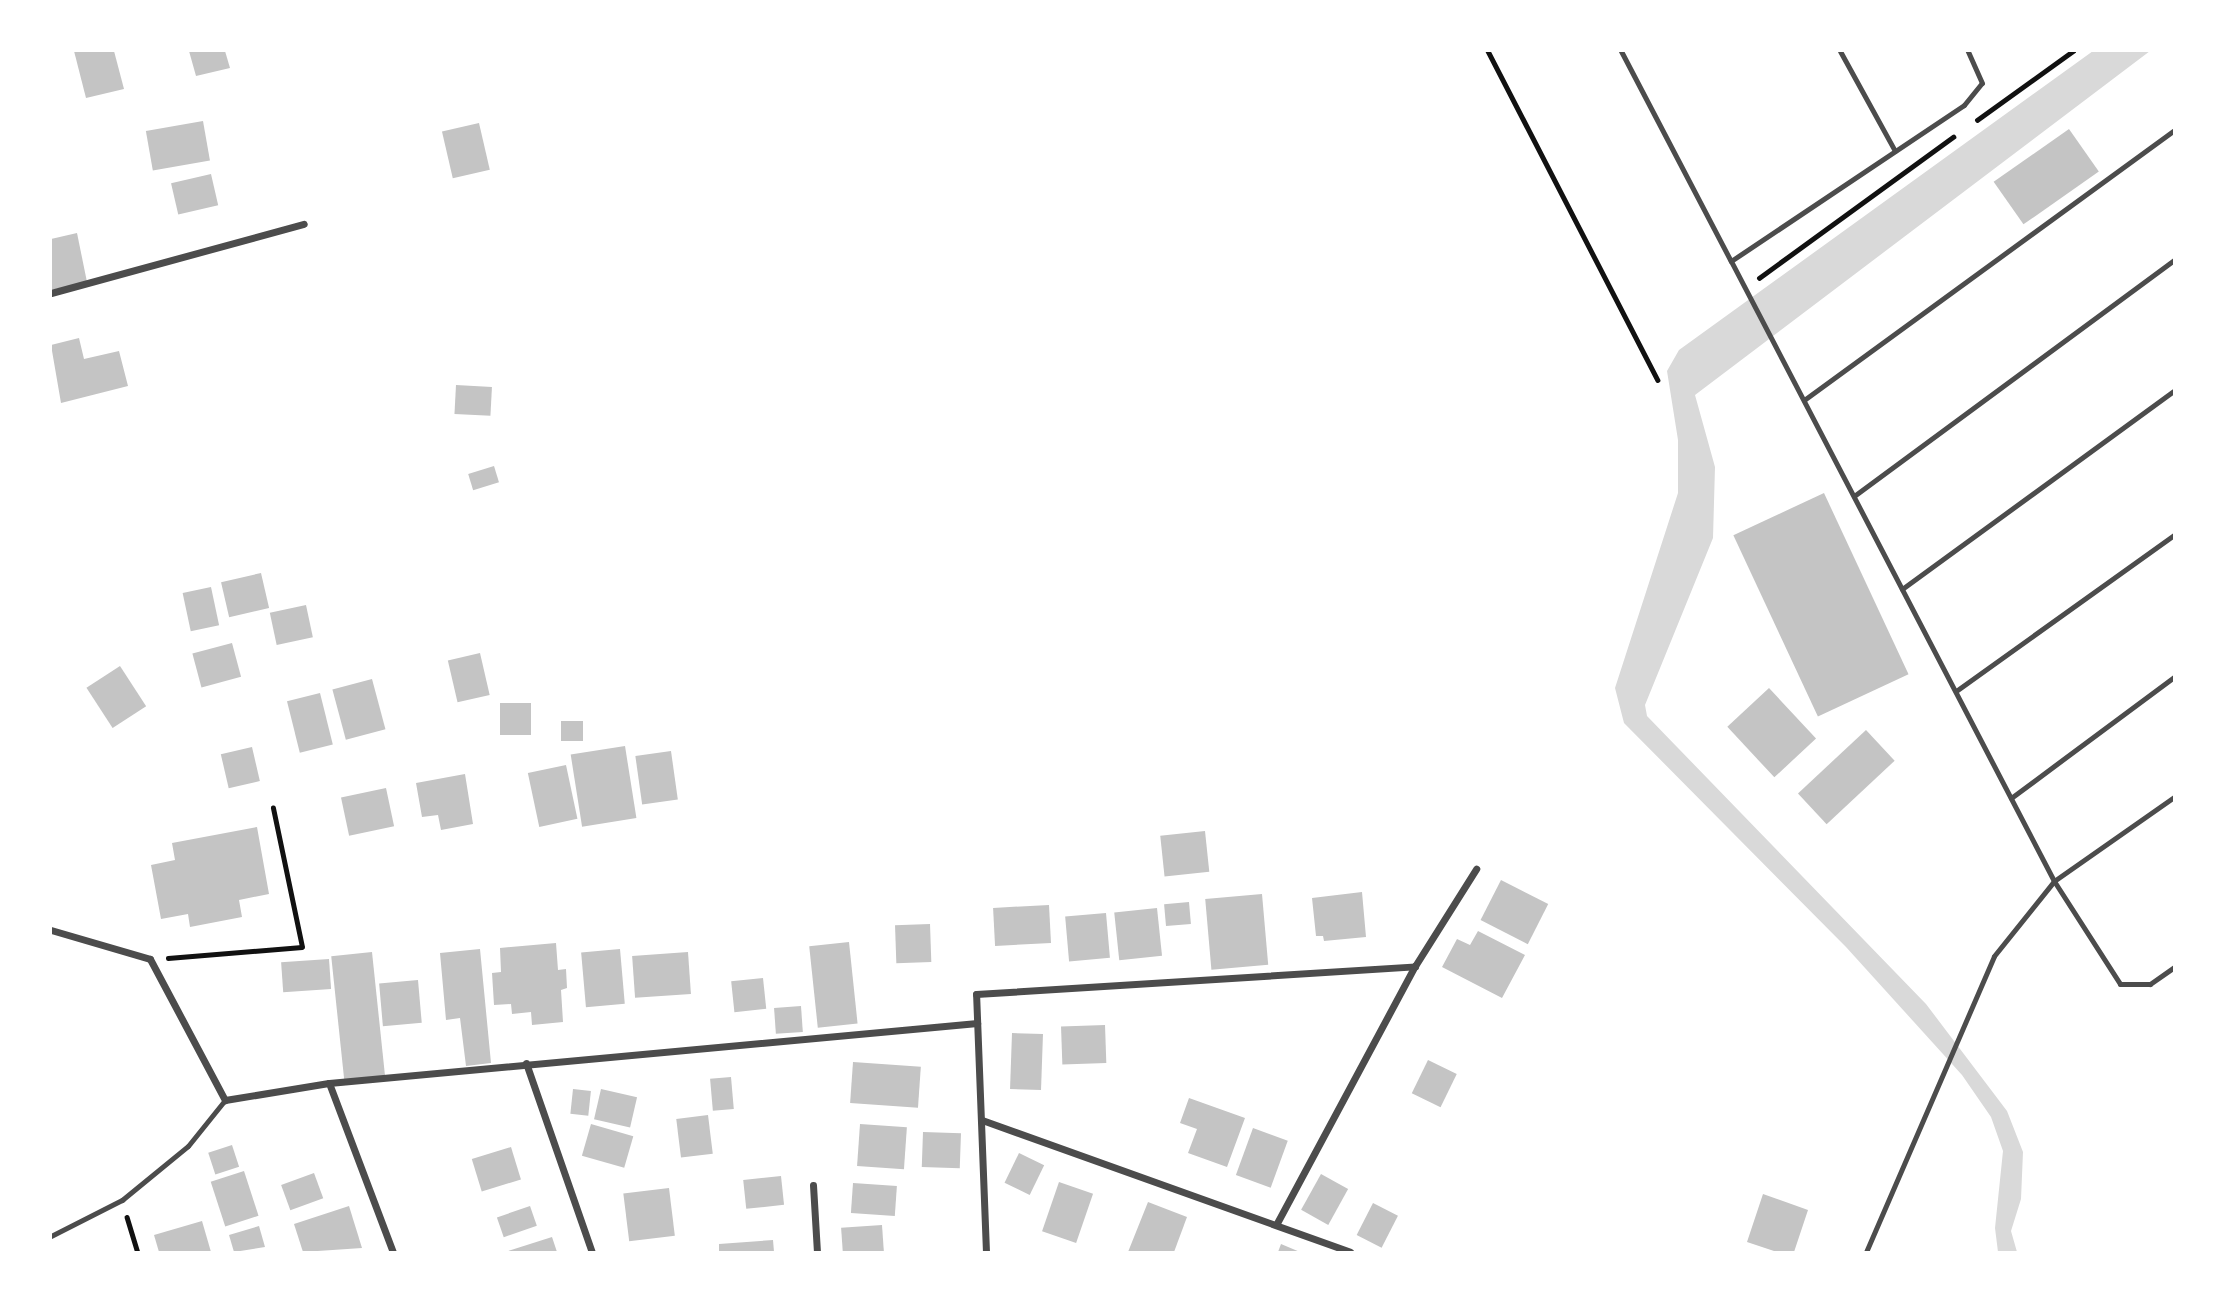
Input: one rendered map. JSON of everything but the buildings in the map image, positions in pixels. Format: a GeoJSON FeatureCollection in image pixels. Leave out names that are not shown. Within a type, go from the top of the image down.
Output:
{"type":"FeatureCollection","features":[{"type":"Feature","properties":{"kind":"street"},"geometry":{"type":"LineString","coordinates":[[51,293],[304,224]]}},
{"type":"Feature","properties":{"kind":"street"},"geometry":{"type":"LineString","coordinates":[[1277,1223],[1415,966],[1476,869]]}},
{"type":"Feature","properties":{"kind":"street"},"geometry":{"type":"LineString","coordinates":[[51,930],[150,960],[225,1100],[329,1083],[977,1023]]}},
{"type":"Feature","properties":{"kind":"street"},"geometry":{"type":"LineString","coordinates":[[986,1252],[976,994],[1415,966]]}},
{"type":"Feature","properties":{"kind":"street"},"geometry":{"type":"LineString","coordinates":[[526,1063],[592,1252]]}},
{"type":"Feature","properties":{"kind":"street"},"geometry":{"type":"LineString","coordinates":[[329,1083],[393,1252]]}},
{"type":"Feature","properties":{"kind":"street"},"geometry":{"type":"LineString","coordinates":[[982,1120],[1277,1223],[1350,1252]]}},
{"type":"Feature","properties":{"kind":"street"},"geometry":{"type":"LineString","coordinates":[[813,1185],[817,1252]]}},
{"type":"Feature","properties":{"kind":"lane"},"geometry":{"type":"LineString","coordinates":[[1621,51],[2054,881],[2120,985],[2150,984],[2174,967]]}},
{"type":"Feature","properties":{"kind":"lane"},"geometry":{"type":"LineString","coordinates":[[1840,51],[1895,151]]}},
{"type":"Feature","properties":{"kind":"lane"},"geometry":{"type":"LineString","coordinates":[[1731,261],[1964,105],[1982,83],[1968,51]]}},
{"type":"Feature","properties":{"kind":"lane"},"geometry":{"type":"LineString","coordinates":[[1804,400],[2174,130]]}},
{"type":"Feature","properties":{"kind":"lane"},"geometry":{"type":"LineString","coordinates":[[1854,496],[2174,260]]}},
{"type":"Feature","properties":{"kind":"lane"},"geometry":{"type":"LineString","coordinates":[[1902,589],[2174,391]]}},
{"type":"Feature","properties":{"kind":"lane"},"geometry":{"type":"LineString","coordinates":[[1956,691],[2174,535]]}},
{"type":"Feature","properties":{"kind":"lane"},"geometry":{"type":"LineString","coordinates":[[2011,798],[2174,677]]}},
{"type":"Feature","properties":{"kind":"lane"},"geometry":{"type":"LineString","coordinates":[[1866,1252],[1994,956],[2054,881],[2174,797]]}},
{"type":"Feature","properties":{"kind":"lane"},"geometry":{"type":"LineString","coordinates":[[51,1236],[122,1200],[188,1146],[225,1100]]}},
{"type":"Feature","properties":{"kind":"path"},"geometry":{"type":"LineString","coordinates":[[1488,51],[1658,380]]}},
{"type":"Feature","properties":{"kind":"path"},"geometry":{"type":"LineString","coordinates":[[1971,124],[2073,51]]}},
{"type":"Feature","properties":{"kind":"path"},"geometry":{"type":"LineString","coordinates":[[1747,290],[1960,132]]}},
{"type":"Feature","properties":{"kind":"path"},"geometry":{"type":"LineString","coordinates":[[150,960],[302,947],[273,808]]}},
{"type":"Feature","properties":{"kind":"path"},"geometry":{"type":"LineString","coordinates":[[122,1200],[138,1252]]}},
{"type":"Feature","properties":{"kind":"shaded area"},"geometry":{"type":"Polygon","coordinates":[[[2093,51],[2150,51],[1695,395],[1715,467],[1713,538],[1645,705],[1647,716],[1926,1004],[2007,1111],[2023,1152],[2021,1199],[2011,1231],[2017,1252],[1998,1252],[1995,1228],[2003,1151],[1991,1117],[1962,1075],[1846,947],[1624,723],[1615,688],[1678,493],[1678,440],[1667,371],[1679,350],[2093,51]]]}}]}
